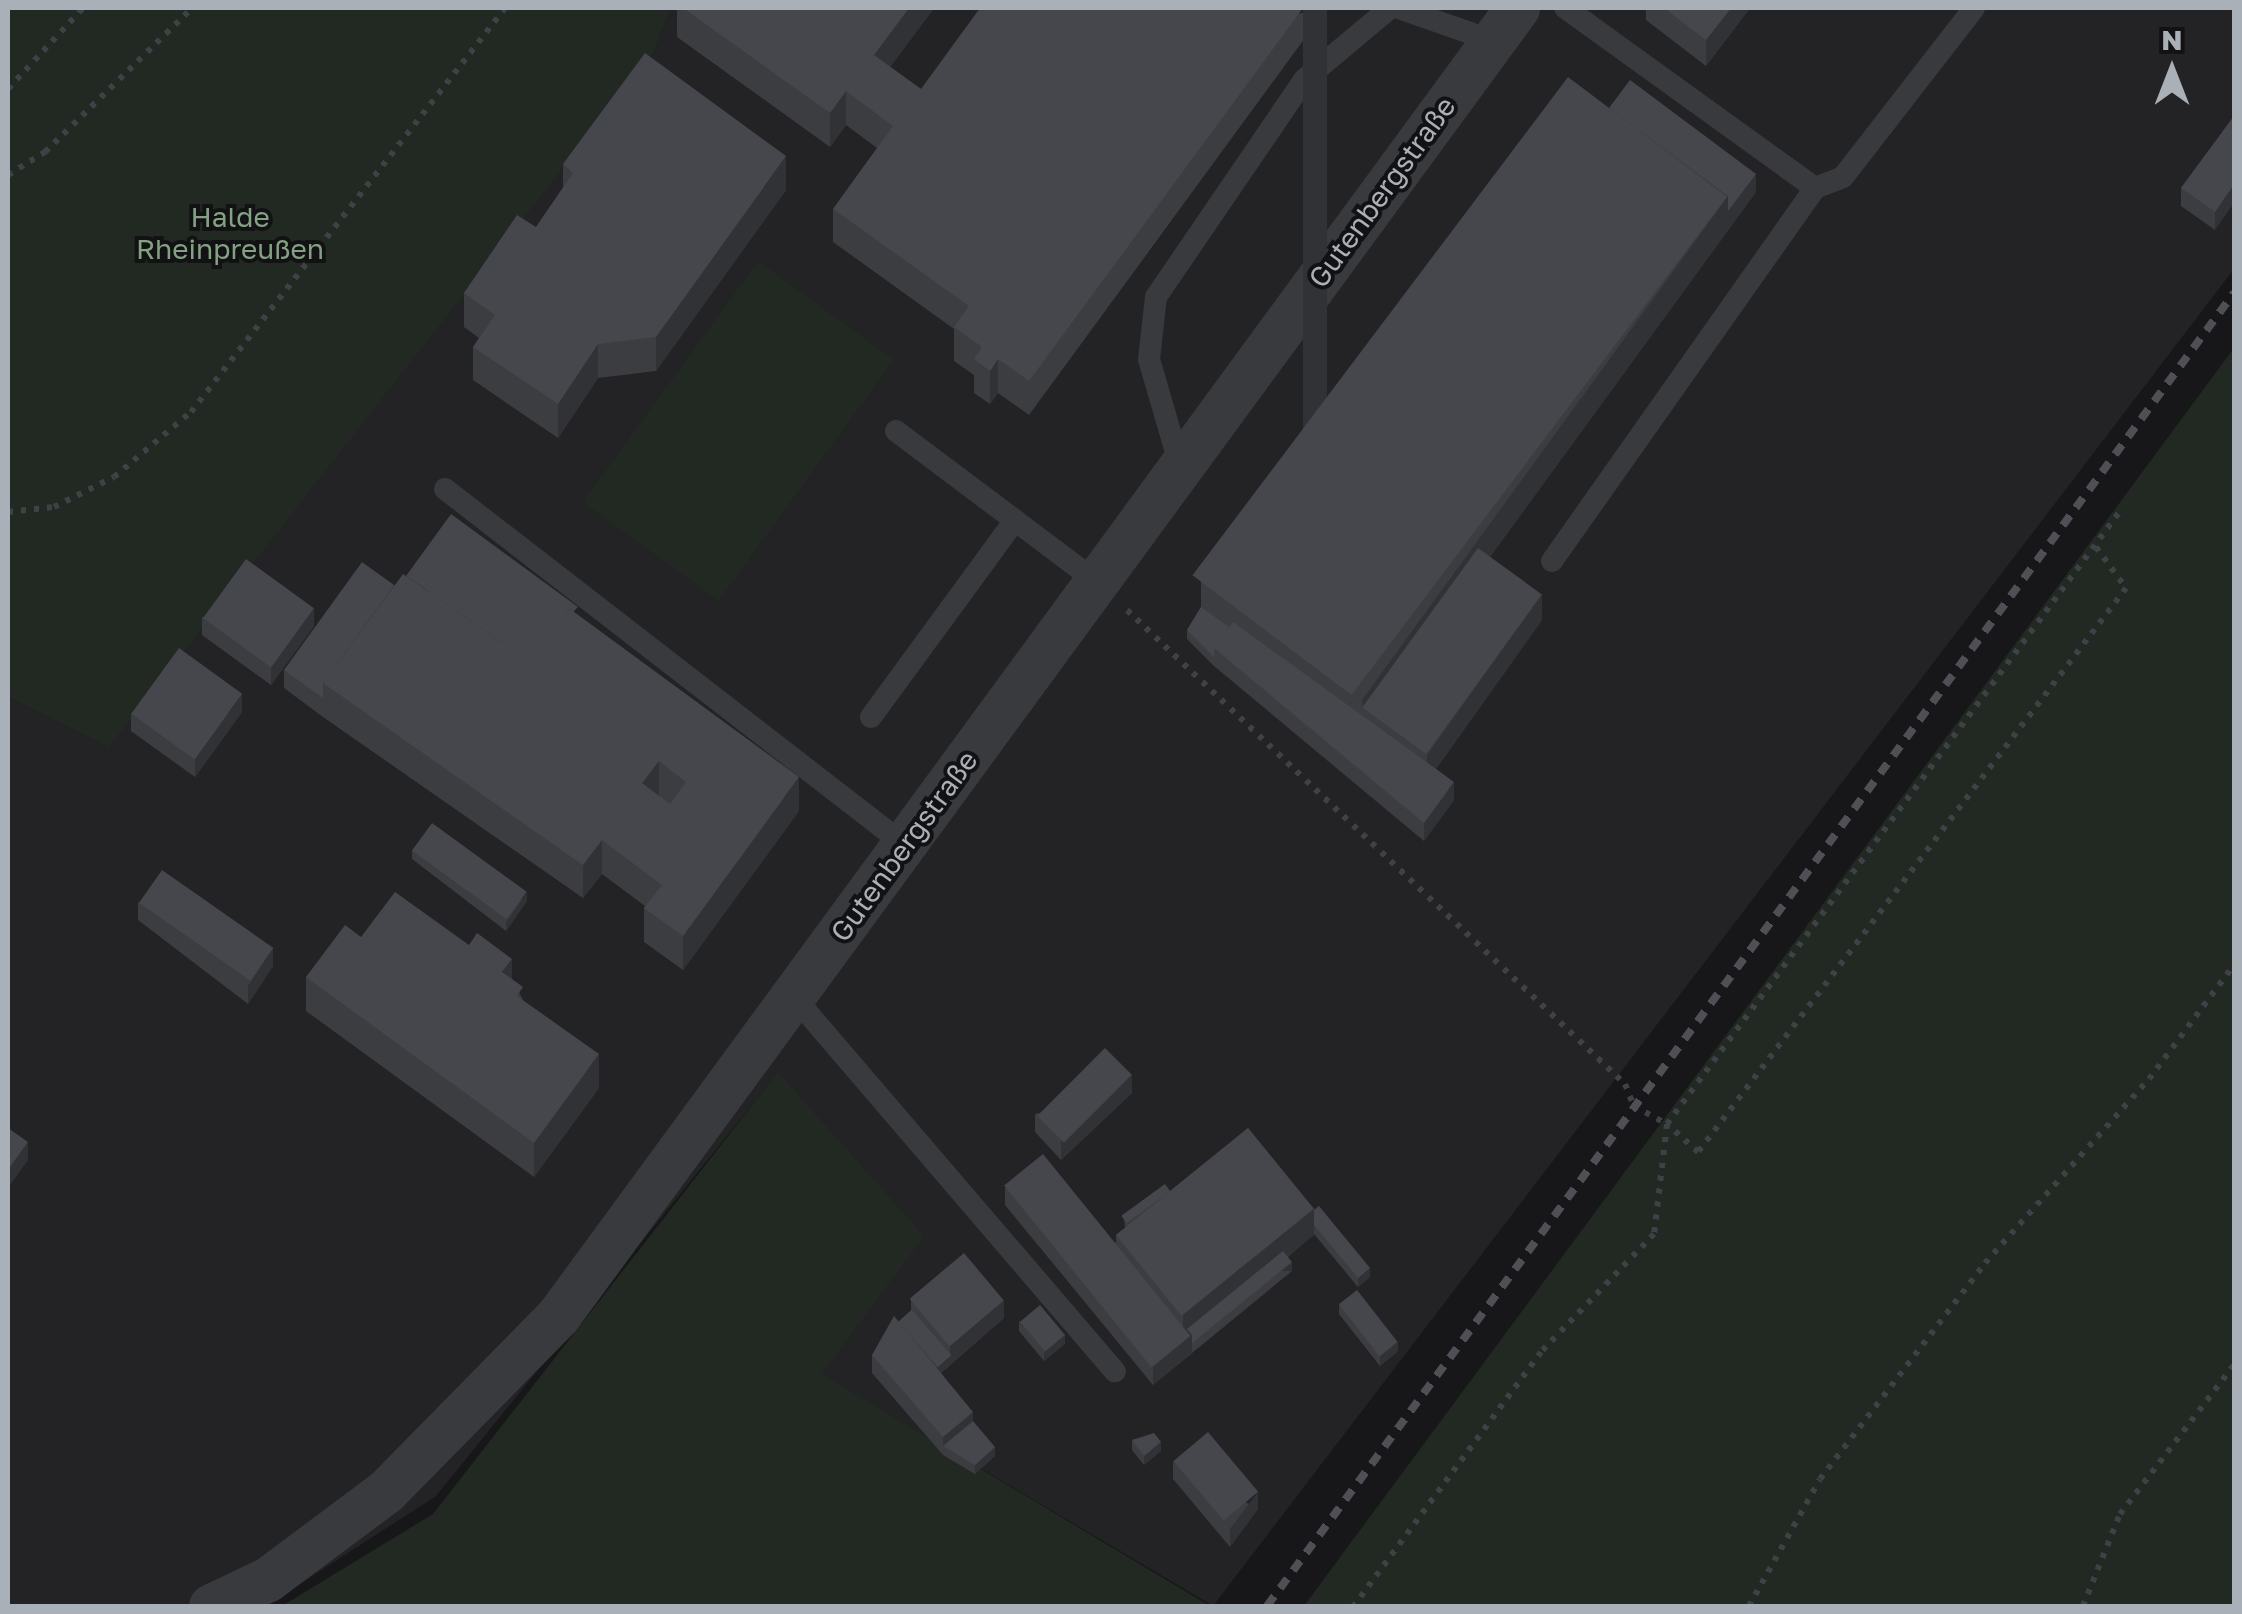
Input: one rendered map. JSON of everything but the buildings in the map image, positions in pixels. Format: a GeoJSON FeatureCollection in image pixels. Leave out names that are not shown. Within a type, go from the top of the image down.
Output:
{"type":"FeatureCollection","features":[{"type":"Feature","properties":{"kind":"street","name":"Gutenbergstraße"},"geometry":{"type":"LineString","coordinates":[[211,1606],[283,1568],[476,1409],[558,1316],[1505,24]]}},
{"type":"Feature","properties":{"kind":"lane"},"geometry":{"type":"LineString","coordinates":[[1180,466],[1150,359],[1156,297],[1304,80],[1390,8]]}},
{"type":"Feature","properties":{"kind":"lane"},"geometry":{"type":"LineString","coordinates":[[1400,8],[1505,24]]}},
{"type":"Feature","properties":{"kind":"lane"},"geometry":{"type":"LineString","coordinates":[[1565,8],[1815,188]]}},
{"type":"Feature","properties":{"kind":"lane"},"geometry":{"type":"LineString","coordinates":[[1552,561],[1815,188],[1843,177],[1974,8]]}},
{"type":"Feature","properties":{"kind":"lane"},"geometry":{"type":"LineString","coordinates":[[896,431],[1096,581]]}},
{"type":"Feature","properties":{"kind":"lane"},"geometry":{"type":"LineString","coordinates":[[445,489],[905,845]]}},
{"type":"Feature","properties":{"kind":"lane"},"geometry":{"type":"LineString","coordinates":[[871,718],[1016,520]]}},
{"type":"Feature","properties":{"kind":"lane"},"geometry":{"type":"LineString","coordinates":[[794,997],[1115,1371]]}},
{"type":"Feature","properties":{"kind":"path"},"geometry":{"type":"LineString","coordinates":[[8,89],[83,8]]}},
{"type":"Feature","properties":{"kind":"path"},"geometry":{"type":"LineString","coordinates":[[8,175],[45,152],[192,8]]}},
{"type":"Feature","properties":{"kind":"path"},"geometry":{"type":"LineString","coordinates":[[8,512],[54,506],[114,476],[192,412],[505,8]]}},
{"type":"Feature","properties":{"kind":"path"},"geometry":{"type":"LineString","coordinates":[[1354,1606],[1540,1352],[1654,1234],[1667,1124],[2124,506]]}},
{"type":"Feature","properties":{"kind":"path"},"geometry":{"type":"LineString","coordinates":[[1096,581],[1625,1084],[1634,1106],[1667,1124],[1698,1152],[2126,588],[2096,547]]}},
{"type":"Feature","properties":{"kind":"path"},"geometry":{"type":"LineString","coordinates":[[1750,1606],[1820,1479],[1985,1263],[2150,1080],[2234,966]]}},
{"type":"Feature","properties":{"kind":"path"},"geometry":{"type":"LineString","coordinates":[[2083,1606],[2120,1514],[2234,1365]]}},
{"type":"Feature","properties":{"kind":"shaded area"},"geometry":{"type":"Polygon","coordinates":[[[671,8],[2234,8],[2234,269],[1213,1606],[821,1374],[778,1073],[436,1496],[266,1606],[8,1606],[8,697],[108,746],[654,52],[671,8]]]}},
{"type":"Feature","properties":{"kind":"green space","name":"Halde Rheinpreußen"},"geometry":{"type":"Polygon","coordinates":[[[8,8],[671,8],[654,52],[109,747],[8,697],[8,8]]]}},
{"type":"Feature","properties":{"kind":"green space"},"geometry":{"type":"Polygon","coordinates":[[[758,261],[894,360],[719,601],[583,502],[758,261]]]}},
{"type":"Feature","properties":{"kind":"green space"},"geometry":{"type":"Polygon","coordinates":[[[2234,348],[2234,1606],[1304,1606],[2234,348]]]}},
{"type":"Feature","properties":{"kind":"green space"},"geometry":{"type":"Polygon","coordinates":[[[778,1072],[924,1236],[822,1374],[1210,1606],[282,1606],[433,1514],[778,1072]]]}},
{"type":"Feature","properties":{"kind":"railway"},"geometry":{"type":"LineString","coordinates":[[1267,1606],[2234,293]]}}]}
